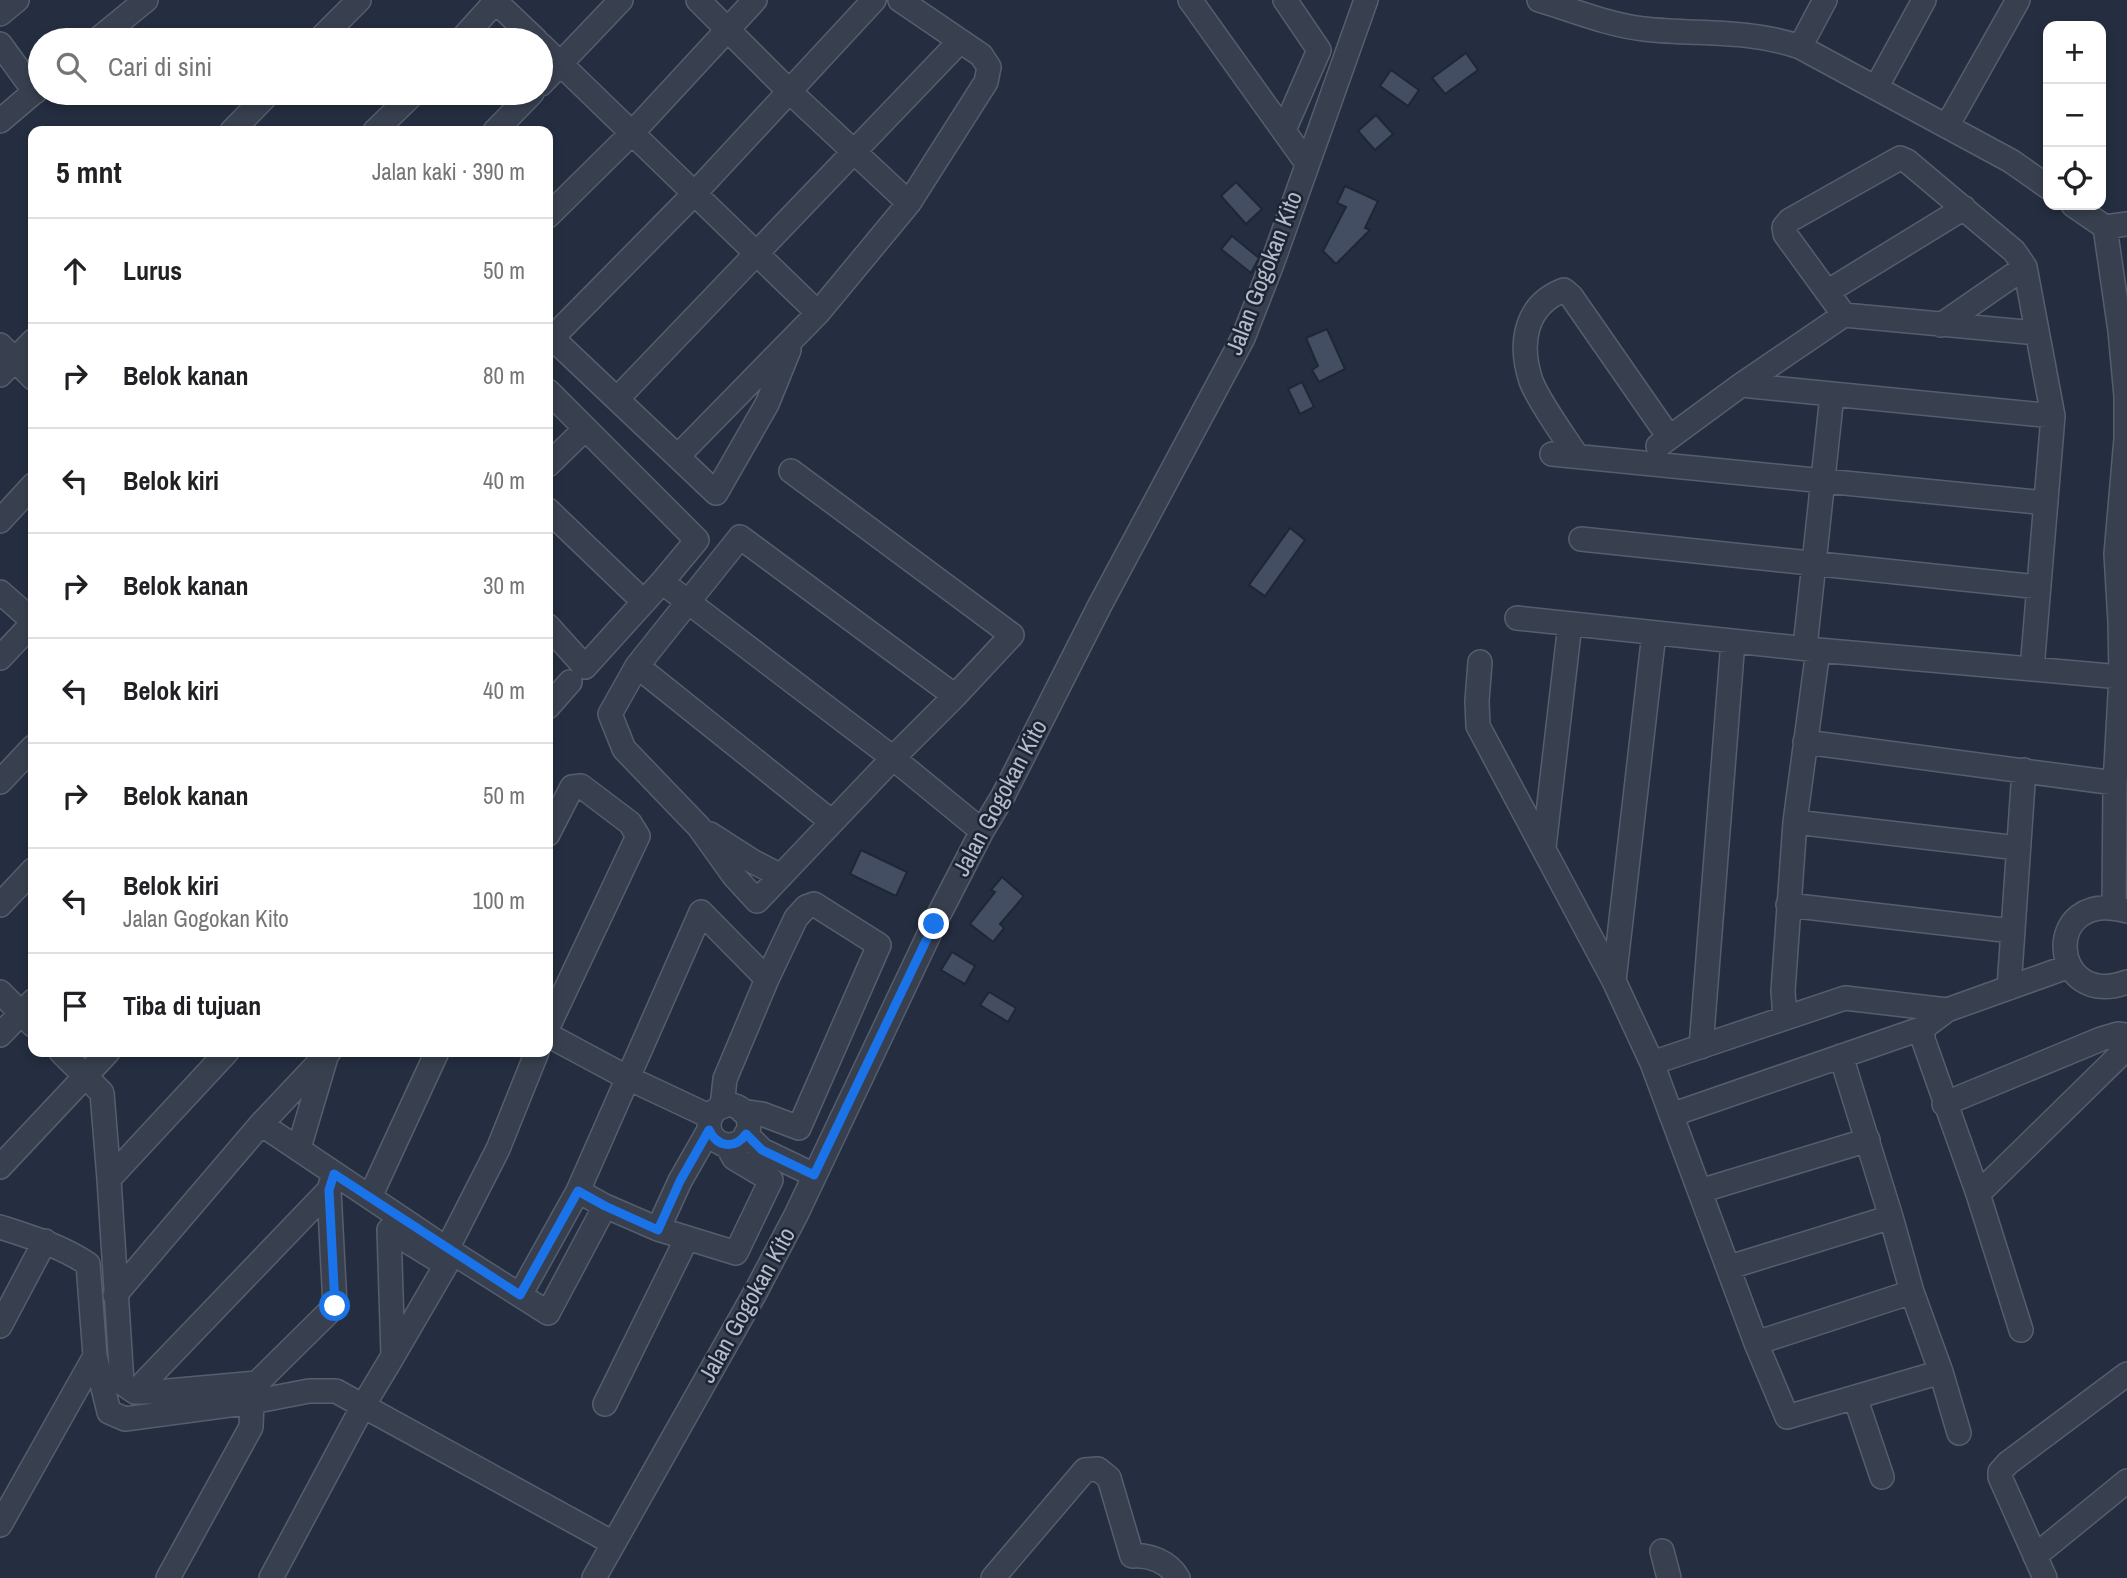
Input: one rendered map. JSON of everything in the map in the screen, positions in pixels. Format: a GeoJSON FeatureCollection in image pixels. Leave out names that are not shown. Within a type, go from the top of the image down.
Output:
{"type":"FeatureCollection","features":[{"type":"Feature","properties":{"kind":"street"},"geometry":{"type":"LineString","coordinates":[[0,14],[17,0]]}},
{"type":"Feature","properties":{"kind":"street"},"geometry":{"type":"LineString","coordinates":[[111,28],[145,0]]}},
{"type":"Feature","properties":{"kind":"street"},"geometry":{"type":"LineString","coordinates":[[332,28],[359,0]]}},
{"type":"Feature","properties":{"kind":"street"},"geometry":{"type":"LineString","coordinates":[[553,72],[621,0]]}},
{"type":"Feature","properties":{"kind":"street"},"geometry":{"type":"LineString","coordinates":[[698,0],[853,153],[909,203]]}},
{"type":"Feature","properties":{"kind":"street"},"geometry":{"type":"LineString","coordinates":[[553,211],[632,132],[755,0]]}},
{"type":"Feature","properties":{"kind":"street"},"geometry":{"type":"LineString","coordinates":[[553,333],[695,193],[874,0]]}},
{"type":"Feature","properties":{"kind":"street"},"geometry":{"type":"LineString","coordinates":[[678,456],[818,313],[909,203],[986,82],[989,67],[981,55],[900,0]]}},
{"type":"Feature","properties":{"kind":"street"},"geometry":{"type":"LineString","coordinates":[[1190,0],[1306,162]]}},
{"type":"Feature","properties":{"kind":"street"},"geometry":{"type":"LineString","coordinates":[[1284,130],[1319,50],[1285,0]]}},
{"type":"Feature","properties":{"kind":"street","name":"Jalan Gogokan Kito"},"geometry":{"type":"LineString","coordinates":[[594,1578],[755,1293],[934,924],[1243,338],[1366,0]]}},
{"type":"Feature","properties":{"kind":"street"},"geometry":{"type":"LineString","coordinates":[[1539,0],[1642,29],[1745,34],[1775,38],[1800,47],[2011,161],[2043,183]]}},
{"type":"Feature","properties":{"kind":"street"},"geometry":{"type":"LineString","coordinates":[[1800,47],[1825,0]]}},
{"type":"Feature","properties":{"kind":"street"},"geometry":{"type":"LineString","coordinates":[[1876,88],[1924,0]]}},
{"type":"Feature","properties":{"kind":"street"},"geometry":{"type":"LineString","coordinates":[[471,28],[495,1],[523,28]]}},
{"type":"Feature","properties":{"kind":"street"},"geometry":{"type":"LineString","coordinates":[[1947,126],[2012,2]]}},
{"type":"Feature","properties":{"kind":"street"},"geometry":{"type":"LineString","coordinates":[[617,399],[960,41]]}},
{"type":"Feature","properties":{"kind":"street"},"geometry":{"type":"LineString","coordinates":[[0,44],[28,78]]}},
{"type":"Feature","properties":{"kind":"street"},"geometry":{"type":"LineString","coordinates":[[553,56],[818,313]]}},
{"type":"Feature","properties":{"kind":"street"},"geometry":{"type":"LineString","coordinates":[[0,121],[28,98]]}},
{"type":"Feature","properties":{"kind":"street"},"geometry":{"type":"LineString","coordinates":[[237,126],[257,105]]}},
{"type":"Feature","properties":{"kind":"street"},"geometry":{"type":"LineString","coordinates":[[380,126],[402,105]]}},
{"type":"Feature","properties":{"kind":"street"},"geometry":{"type":"LineString","coordinates":[[500,126],[520,105]]}},
{"type":"Feature","properties":{"kind":"street"},"geometry":{"type":"LineString","coordinates":[[1844,315],[1785,234],[1784,227],[1790,220],[1900,158],[1907,161],[2014,251],[2025,267],[2053,415],[2032,669]]}},
{"type":"Feature","properties":{"kind":"street"},"geometry":{"type":"LineString","coordinates":[[1827,292],[1964,208]]}},
{"type":"Feature","properties":{"kind":"street"},"geometry":{"type":"LineString","coordinates":[[2084,210],[2116,225],[2120,331],[2126,396],[2127,440],[2116,554],[2124,680],[2120,909],[2098,907],[2082,912],[2065,937],[2065,957],[2076,975],[2094,987],[2112,988],[2127,982]]}},
{"type":"Feature","properties":{"kind":"street"},"geometry":{"type":"LineString","coordinates":[[1941,325],[2025,267]]}},
{"type":"Feature","properties":{"kind":"street"},"geometry":{"type":"LineString","coordinates":[[1577,456],[1532,383],[1526,358],[1525,330],[1536,310],[1555,293],[1564,290],[1572,296],[1670,438]]}},
{"type":"Feature","properties":{"kind":"street"},"geometry":{"type":"LineString","coordinates":[[1637,461],[1741,385],[1844,315],[2036,333]]}},
{"type":"Feature","properties":{"kind":"street"},"geometry":{"type":"LineString","coordinates":[[553,339],[716,493],[767,404],[793,340]]}},
{"type":"Feature","properties":{"kind":"street"},"geometry":{"type":"LineString","coordinates":[[28,344],[5,360],[28,375]]}},
{"type":"Feature","properties":{"kind":"street"},"geometry":{"type":"LineString","coordinates":[[1741,385],[2053,415]]}},
{"type":"Feature","properties":{"kind":"street"},"geometry":{"type":"LineString","coordinates":[[1785,1018],[1783,990],[1788,905],[1805,742],[1814,562],[1832,395]]}},
{"type":"Feature","properties":{"kind":"street"},"geometry":{"type":"LineString","coordinates":[[553,396],[697,540],[585,667],[553,632]]}},
{"type":"Feature","properties":{"kind":"street"},"geometry":{"type":"LineString","coordinates":[[553,460],[585,429]]}},
{"type":"Feature","properties":{"kind":"street"},"geometry":{"type":"LineString","coordinates":[[1552,454],[2046,503]]}},
{"type":"Feature","properties":{"kind":"street"},"geometry":{"type":"LineString","coordinates":[[791,471],[1012,635],[955,696],[892,758],[757,901],[734,876],[699,827],[624,749],[610,714],[637,666],[740,537],[955,696]]}},
{"type":"Feature","properties":{"kind":"street"},"geometry":{"type":"LineString","coordinates":[[0,521],[28,490]]}},
{"type":"Feature","properties":{"kind":"street"},"geometry":{"type":"LineString","coordinates":[[553,515],[644,602]]}},
{"type":"Feature","properties":{"kind":"street"},"geometry":{"type":"LineString","coordinates":[[1581,539],[2039,587]]}},
{"type":"Feature","properties":{"kind":"street"},"geometry":{"type":"LineString","coordinates":[[662,582],[892,758],[982,831]]}},
{"type":"Feature","properties":{"kind":"street"},"geometry":{"type":"LineString","coordinates":[[0,592],[28,617]]}},
{"type":"Feature","properties":{"kind":"street"},"geometry":{"type":"LineString","coordinates":[[1517,618],[2124,680]]}},
{"type":"Feature","properties":{"kind":"street"},"geometry":{"type":"LineString","coordinates":[[1544,847],[1570,624]]}},
{"type":"Feature","properties":{"kind":"street"},"geometry":{"type":"LineString","coordinates":[[0,658],[28,627]]}},
{"type":"Feature","properties":{"kind":"street"},"geometry":{"type":"LineString","coordinates":[[1614,981],[1654,633]]}},
{"type":"Feature","properties":{"kind":"street"},"geometry":{"type":"LineString","coordinates":[[1700,1047],[1733,641]]}},
{"type":"Feature","properties":{"kind":"street"},"geometry":{"type":"LineString","coordinates":[[1480,662],[1478,726],[1614,981],[1652,1063],[1756,1343],[1787,1417],[1941,1372]]}},
{"type":"Feature","properties":{"kind":"street"},"geometry":{"type":"LineString","coordinates":[[637,666],[832,822]]}},
{"type":"Feature","properties":{"kind":"street"},"geometry":{"type":"LineString","coordinates":[[553,701],[569,682]]}},
{"type":"Feature","properties":{"kind":"street"},"geometry":{"type":"LineString","coordinates":[[1805,742],[2024,770],[2120,794]]}},
{"type":"Feature","properties":{"kind":"street"},"geometry":{"type":"LineString","coordinates":[[0,782],[28,752]]}},
{"type":"Feature","properties":{"kind":"street"},"geometry":{"type":"LineString","coordinates":[[2009,988],[2024,770]]}},
{"type":"Feature","properties":{"kind":"street"},"geometry":{"type":"LineString","coordinates":[[553,824],[572,787],[580,786],[630,823],[638,836],[553,1016]]}},
{"type":"Feature","properties":{"kind":"street"},"geometry":{"type":"LineString","coordinates":[[1795,822],[2018,848]]}},
{"type":"Feature","properties":{"kind":"street"},"geometry":{"type":"LineString","coordinates":[[699,827],[752,862],[780,876]]}},
{"type":"Feature","properties":{"kind":"street"},"geometry":{"type":"LineString","coordinates":[[0,905],[28,875]]}},
{"type":"Feature","properties":{"kind":"street"},"geometry":{"type":"LineString","coordinates":[[721,1116],[762,1114],[799,1128],[878,945],[823,908],[809,905],[796,918],[767,979],[725,1079],[715,1140],[736,1139],[814,1175]]}},
{"type":"Feature","properties":{"kind":"street"},"geometry":{"type":"LineString","coordinates":[[1788,905],[2012,931]]}},
{"type":"Feature","properties":{"kind":"street"},"geometry":{"type":"LineString","coordinates":[[520,1295],[578,1191],[701,912],[767,979]]}},
{"type":"Feature","properties":{"kind":"street"},"geometry":{"type":"LineString","coordinates":[[1671,1115],[1923,1028],[1947,1010],[2070,966]]}},
{"type":"Feature","properties":{"kind":"street"},"geometry":{"type":"LineString","coordinates":[[0,992],[28,1012]]}},
{"type":"Feature","properties":{"kind":"street"},"geometry":{"type":"LineString","coordinates":[[1652,1063],[1846,998],[1947,1010]]}},
{"type":"Feature","properties":{"kind":"street"},"geometry":{"type":"LineString","coordinates":[[0,1035],[28,1014]]}},
{"type":"Feature","properties":{"kind":"street"},"geometry":{"type":"LineString","coordinates":[[1923,1028],[1923,1039],[1944,1104],[1978,1194],[2021,1330]]}},
{"type":"Feature","properties":{"kind":"street"},"geometry":{"type":"LineString","coordinates":[[1944,1104],[2101,1039],[2118,1034],[2127,1035]]}},
{"type":"Feature","properties":{"kind":"street"},"geometry":{"type":"LineString","coordinates":[[553,1038],[628,1078],[721,1116],[748,1124],[736,1139],[734,1158],[771,1180],[736,1253],[658,1230],[578,1191]]}},
{"type":"Feature","properties":{"kind":"street"},"geometry":{"type":"LineString","coordinates":[[1978,1194],[2127,1048]]}},
{"type":"Feature","properties":{"kind":"street"},"geometry":{"type":"LineString","coordinates":[[1841,1056],[1912,1293],[1941,1372],[1959,1433]]}},
{"type":"Feature","properties":{"kind":"street"},"geometry":{"type":"LineString","coordinates":[[66,1057],[102,1093],[122,1383],[135,1392],[257,1383],[335,1306],[331,1182]]}},
{"type":"Feature","properties":{"kind":"street"},"geometry":{"type":"LineString","coordinates":[[0,1167],[103,1057]]}},
{"type":"Feature","properties":{"kind":"street"},"geometry":{"type":"LineString","coordinates":[[109,1179],[223,1057]]}},
{"type":"Feature","properties":{"kind":"street"},"geometry":{"type":"LineString","coordinates":[[115,1295],[261,1124],[324,1057]]}},
{"type":"Feature","properties":{"kind":"street"},"geometry":{"type":"LineString","coordinates":[[299,1148],[327,1057]]}},
{"type":"Feature","properties":{"kind":"street"},"geometry":{"type":"LineString","coordinates":[[370,1197],[435,1057]]}},
{"type":"Feature","properties":{"kind":"street"},"geometry":{"type":"LineString","coordinates":[[447,1249],[498,1149],[535,1057]]}},
{"type":"Feature","properties":{"kind":"street"},"geometry":{"type":"LineString","coordinates":[[658,1230],[680,1181],[721,1116]]}},
{"type":"Feature","properties":{"kind":"street"},"geometry":{"type":"LineString","coordinates":[[261,1124],[299,1148],[331,1182],[370,1197],[548,1312],[605,1206]]}},
{"type":"Feature","properties":{"kind":"street"},"geometry":{"type":"LineString","coordinates":[[1700,1191],[1868,1140]]}},
{"type":"Feature","properties":{"kind":"street"},"geometry":{"type":"LineString","coordinates":[[135,1392],[331,1182]]}},
{"type":"Feature","properties":{"kind":"street"},"geometry":{"type":"LineString","coordinates":[[1730,1267],[1891,1217]]}},
{"type":"Feature","properties":{"kind":"street"},"geometry":{"type":"LineString","coordinates":[[0,1227],[45,1241],[88,1264],[95,1356],[108,1412],[125,1419],[252,1402],[309,1391],[336,1391],[613,1543]]}},
{"type":"Feature","properties":{"kind":"street"},"geometry":{"type":"LineString","coordinates":[[271,1578],[363,1406],[393,1356],[446,1265],[389,1230],[393,1356]]}},
{"type":"Feature","properties":{"kind":"street"},"geometry":{"type":"LineString","coordinates":[[604,1404],[687,1238]]}},
{"type":"Feature","properties":{"kind":"street"},"geometry":{"type":"LineString","coordinates":[[0,1326],[45,1241]]}},
{"type":"Feature","properties":{"kind":"street"},"geometry":{"type":"LineString","coordinates":[[1756,1343],[1912,1293]]}},
{"type":"Feature","properties":{"kind":"street"},"geometry":{"type":"LineString","coordinates":[[0,1525],[95,1356]]}},
{"type":"Feature","properties":{"kind":"street"},"geometry":{"type":"LineString","coordinates":[[2045,1578],[2000,1478],[2000,1472],[2007,1463],[2127,1374]]}},
{"type":"Feature","properties":{"kind":"street"},"geometry":{"type":"LineString","coordinates":[[1855,1397],[1882,1477]]}},
{"type":"Feature","properties":{"kind":"street"},"geometry":{"type":"LineString","coordinates":[[168,1578],[251,1427],[252,1402]]}},
{"type":"Feature","properties":{"kind":"street"},"geometry":{"type":"LineString","coordinates":[[993,1578],[1084,1470],[1098,1469],[1108,1479],[1132,1556],[1146,1555],[1159,1561],[1175,1572],[1178,1578]]}},
{"type":"Feature","properties":{"kind":"street"},"geometry":{"type":"LineString","coordinates":[[2035,1556],[2127,1481]]}},
{"type":"Feature","properties":{"kind":"street"},"geometry":{"type":"LineString","coordinates":[[1662,1551],[1669,1578]]}},
{"type":"Feature","properties":{"kind":"building"},"geometry":{"type":"Polygon","coordinates":[[[1466,53],[1478,70],[1445,94],[1432,78],[1466,53]]]}},
{"type":"Feature","properties":{"kind":"building"},"geometry":{"type":"Polygon","coordinates":[[[1391,70],[1419,90],[1408,106],[1380,86],[1391,70]]]}},
{"type":"Feature","properties":{"kind":"building"},"geometry":{"type":"Polygon","coordinates":[[[1376,115],[1393,134],[1375,150],[1358,131],[1376,115]]]}},
{"type":"Feature","properties":{"kind":"building"},"geometry":{"type":"Polygon","coordinates":[[[1236,182],[1262,209],[1246,224],[1221,196],[1236,182]]]}},
{"type":"Feature","properties":{"kind":"building"},"geometry":{"type":"Polygon","coordinates":[[[1345,186],[1378,201],[1365,228],[1370,230],[1336,264],[1323,251],[1346,207],[1337,203],[1345,186]]]}},
{"type":"Feature","properties":{"kind":"building"},"geometry":{"type":"Polygon","coordinates":[[[1232,236],[1259,258],[1251,273],[1221,249],[1232,236]]]}},
{"type":"Feature","properties":{"kind":"building"},"geometry":{"type":"Polygon","coordinates":[[[1327,329],[1345,369],[1319,382],[1312,370],[1318,366],[1306,338],[1327,329]]]}},
{"type":"Feature","properties":{"kind":"building"},"geometry":{"type":"Polygon","coordinates":[[[1302,382],[1314,407],[1300,414],[1288,389],[1302,382]]]}},
{"type":"Feature","properties":{"kind":"building"},"geometry":{"type":"Polygon","coordinates":[[[1290,528],[1305,540],[1265,596],[1249,585],[1290,528]]]}},
{"type":"Feature","properties":{"kind":"building"},"geometry":{"type":"Polygon","coordinates":[[[861,850],[907,872],[896,896],[850,874],[861,850]]]}},
{"type":"Feature","properties":{"kind":"building"},"geometry":{"type":"Polygon","coordinates":[[[1002,877],[1024,896],[1000,924],[1004,928],[993,942],[970,924],[995,892],[991,890],[1002,877]]]}},
{"type":"Feature","properties":{"kind":"building"},"geometry":{"type":"Polygon","coordinates":[[[952,952],[975,966],[965,984],[941,970],[952,952]]]}},
{"type":"Feature","properties":{"kind":"building"},"geometry":{"type":"Polygon","coordinates":[[[989,992],[1016,1008],[1008,1022],[980,1005],[989,992]]]}},
{"type":"Feature","properties":{"kind":"route"},"geometry":{"type":"LineString","coordinates":[[335,1306],[329,1190],[334,1174],[520,1295],[578,1191],[658,1230],[680,1181],[709,1130],[715,1140],[727,1145],[739,1142],[746,1134],[762,1150],[814,1175],[934,924]]}}]}
